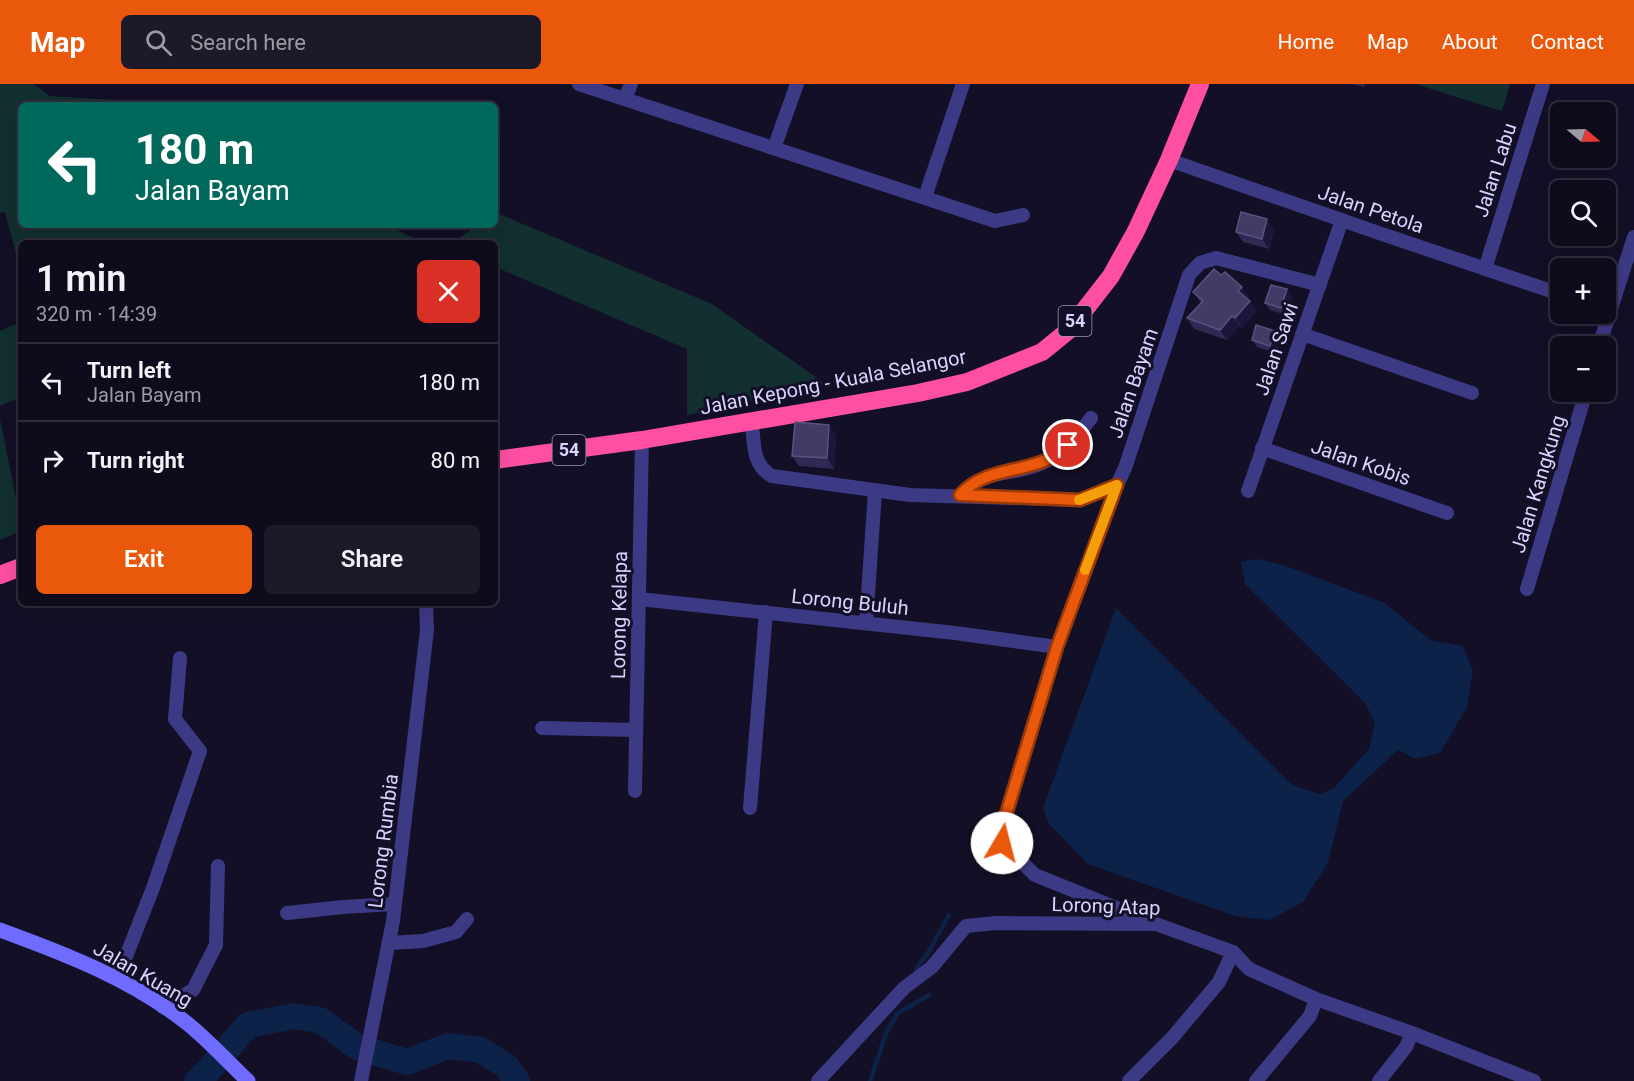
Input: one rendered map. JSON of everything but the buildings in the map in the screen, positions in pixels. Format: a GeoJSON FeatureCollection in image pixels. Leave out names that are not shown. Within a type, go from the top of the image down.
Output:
{"type":"FeatureCollection","features":[{"type":"Feature","properties":{"kind":"highway","name":"Jalan Kepong - Kuala Selangor"},"geometry":{"type":"LineString","coordinates":[[498,460],[642,440],[918,393],[966,382],[1042,352],[1069,330],[1111,276],[1136,231],[1169,160],[1200,84]]}},
{"type":"Feature","properties":{"kind":"highway"},"geometry":{"type":"LineString","coordinates":[[0,575],[13,567]]}},
{"type":"Feature","properties":{"kind":"main road","name":"Jalan Kuang"},"geometry":{"type":"LineString","coordinates":[[0,930],[72,958],[117,979],[188,1024],[245,1078]]}},
{"type":"Feature","properties":{"kind":"street"},"geometry":{"type":"LineString","coordinates":[[579,84],[995,221],[1023,215]]}},
{"type":"Feature","properties":{"kind":"street"},"geometry":{"type":"LineString","coordinates":[[625,99],[631,84]]}},
{"type":"Feature","properties":{"kind":"street"},"geometry":{"type":"LineString","coordinates":[[774,148],[797,84]]}},
{"type":"Feature","properties":{"kind":"street"},"geometry":{"type":"LineString","coordinates":[[926,197],[963,84]]}},
{"type":"Feature","properties":{"kind":"street","name":"Jalan Labu"},"geometry":{"type":"LineString","coordinates":[[1485,269],[1543,84]]}},
{"type":"Feature","properties":{"kind":"street","name":"Jalan Petola"},"geometry":{"type":"LineString","coordinates":[[1169,160],[1550,291]]}},
{"type":"Feature","properties":{"kind":"street","name":"Jalan Sawi"},"geometry":{"type":"LineString","coordinates":[[1248,491],[1342,220]]}},
{"type":"Feature","properties":{"kind":"street"},"geometry":{"type":"LineString","coordinates":[[1616,287],[1634,237]]}},
{"type":"Feature","properties":{"kind":"street","name":"Jalan Bayam"},"geometry":{"type":"LineString","coordinates":[[1156,924],[1035,875],[1002,843],[1004,821],[1057,647],[1125,468],[1190,275],[1200,263],[1216,258],[1320,285]]}},
{"type":"Feature","properties":{"kind":"street"},"geometry":{"type":"LineString","coordinates":[[1302,334],[1472,393]]}},
{"type":"Feature","properties":{"kind":"street","name":"Jalan Kangkung"},"geometry":{"type":"LineString","coordinates":[[1527,589],[1583,402]]}},
{"type":"Feature","properties":{"kind":"street"},"geometry":{"type":"LineString","coordinates":[[960,495],[973,483],[990,475],[1040,464],[1060,453],[1091,418]]}},
{"type":"Feature","properties":{"kind":"street"},"geometry":{"type":"LineString","coordinates":[[752,422],[756,457],[764,471],[772,476],[910,495],[1080,500],[1117,485]]}},
{"type":"Feature","properties":{"kind":"street","name":"Lorong Kelapa"},"geometry":{"type":"LineString","coordinates":[[635,791],[642,440]]}},
{"type":"Feature","properties":{"kind":"street","name":"Jalan Kobis"},"geometry":{"type":"LineString","coordinates":[[1262,448],[1447,513]]}},
{"type":"Feature","properties":{"kind":"street"},"geometry":{"type":"LineString","coordinates":[[866,623],[874,490]]}},
{"type":"Feature","properties":{"kind":"street","name":"Lorong Buluh"},"geometry":{"type":"LineString","coordinates":[[639,599],[866,623],[1057,647]]}},
{"type":"Feature","properties":{"kind":"street","name":"Lorong Rumbia"},"geometry":{"type":"LineString","coordinates":[[362,1081],[395,904],[427,630],[426,606]]}},
{"type":"Feature","properties":{"kind":"street"},"geometry":{"type":"LineString","coordinates":[[750,808],[766,612]]}},
{"type":"Feature","properties":{"kind":"street"},"geometry":{"type":"LineString","coordinates":[[117,979],[153,888],[200,751],[175,719],[180,658]]}},
{"type":"Feature","properties":{"kind":"street"},"geometry":{"type":"LineString","coordinates":[[542,728],[636,730]]}},
{"type":"Feature","properties":{"kind":"street"},"geometry":{"type":"LineString","coordinates":[[163,1007],[193,990],[216,945],[218,866]]}},
{"type":"Feature","properties":{"kind":"street"},"geometry":{"type":"LineString","coordinates":[[286,913],[395,904]]}},
{"type":"Feature","properties":{"kind":"street"},"geometry":{"type":"LineString","coordinates":[[389,943],[423,941],[456,932],[467,919]]}},
{"type":"Feature","properties":{"kind":"street","name":"Lorong Atap"},"geometry":{"type":"LineString","coordinates":[[818,1081],[904,988],[932,967],[966,926],[995,923],[1156,924],[1233,952],[1249,969],[1316,999],[1412,1033],[1534,1081]]}},
{"type":"Feature","properties":{"kind":"street"},"geometry":{"type":"LineString","coordinates":[[1129,1081],[1172,1038],[1219,982],[1233,952]]}},
{"type":"Feature","properties":{"kind":"street"},"geometry":{"type":"LineString","coordinates":[[1256,1081],[1310,1016],[1316,999]]}},
{"type":"Feature","properties":{"kind":"street"},"geometry":{"type":"LineString","coordinates":[[1379,1081],[1406,1047],[1412,1033]]}},
{"type":"Feature","properties":{"kind":"green space"},"geometry":{"type":"Polygon","coordinates":[[[0,84],[34,84],[50,96],[121,102],[18,102],[18,228],[392,228],[418,240],[18,240],[18,262],[5,212],[0,213],[0,84]]]}},
{"type":"Feature","properties":{"kind":"green space"},"geometry":{"type":"Polygon","coordinates":[[[1415,84],[1510,84],[1502,111],[1415,84]]]}},
{"type":"Feature","properties":{"kind":"green space"},"geometry":{"type":"Polygon","coordinates":[[[498,213],[712,304],[827,385],[687,415],[687,349],[498,268],[498,240],[456,240],[474,228],[498,228],[498,213]]]}},
{"type":"Feature","properties":{"kind":"green space"},"geometry":{"type":"Polygon","coordinates":[[[18,323],[18,398],[0,406],[0,331],[18,323]]]}},
{"type":"Feature","properties":{"kind":"green space"},"geometry":{"type":"Polygon","coordinates":[[[0,419],[18,508],[18,532],[0,540],[0,419]]]}},
{"type":"Feature","properties":{"kind":"water"},"geometry":{"type":"Polygon","coordinates":[[[1259,559],[1286,566],[1385,603],[1430,640],[1463,646],[1473,672],[1467,707],[1440,753],[1415,759],[1398,750],[1343,801],[1328,863],[1303,902],[1270,920],[1235,916],[1088,864],[1049,824],[1043,808],[1116,608],[1292,785],[1319,794],[1333,789],[1369,749],[1375,723],[1365,703],[1245,584],[1241,562],[1259,559]]]}},
{"type":"Feature","properties":{"kind":"waterway"},"geometry":{"type":"LineString","coordinates":[[919,975],[916,969],[928,953],[949,915]]}},
{"type":"Feature","properties":{"kind":"waterway"},"geometry":{"type":"LineString","coordinates":[[870,1081],[886,1033],[897,1014],[929,995]]}},
{"type":"Feature","properties":{"kind":"waterway"},"geometry":{"type":"LineString","coordinates":[[197,1081],[248,1025],[294,1016],[320,1020],[357,1047],[407,1062],[448,1046],[481,1050],[506,1066],[517,1081]]}},
{"type":"Feature","properties":{"kind":"slow traffic"},"geometry":{"type":"LineString","coordinates":[[1079,500],[1117,485],[1085,570]]}},
{"type":"Feature","properties":{"kind":"route"},"geometry":{"type":"LineString","coordinates":[[1002,843],[1004,821],[1057,647],[1117,485],[1080,500],[960,495],[973,483],[990,475],[1040,464],[1060,453],[1068,445]]}}]}
